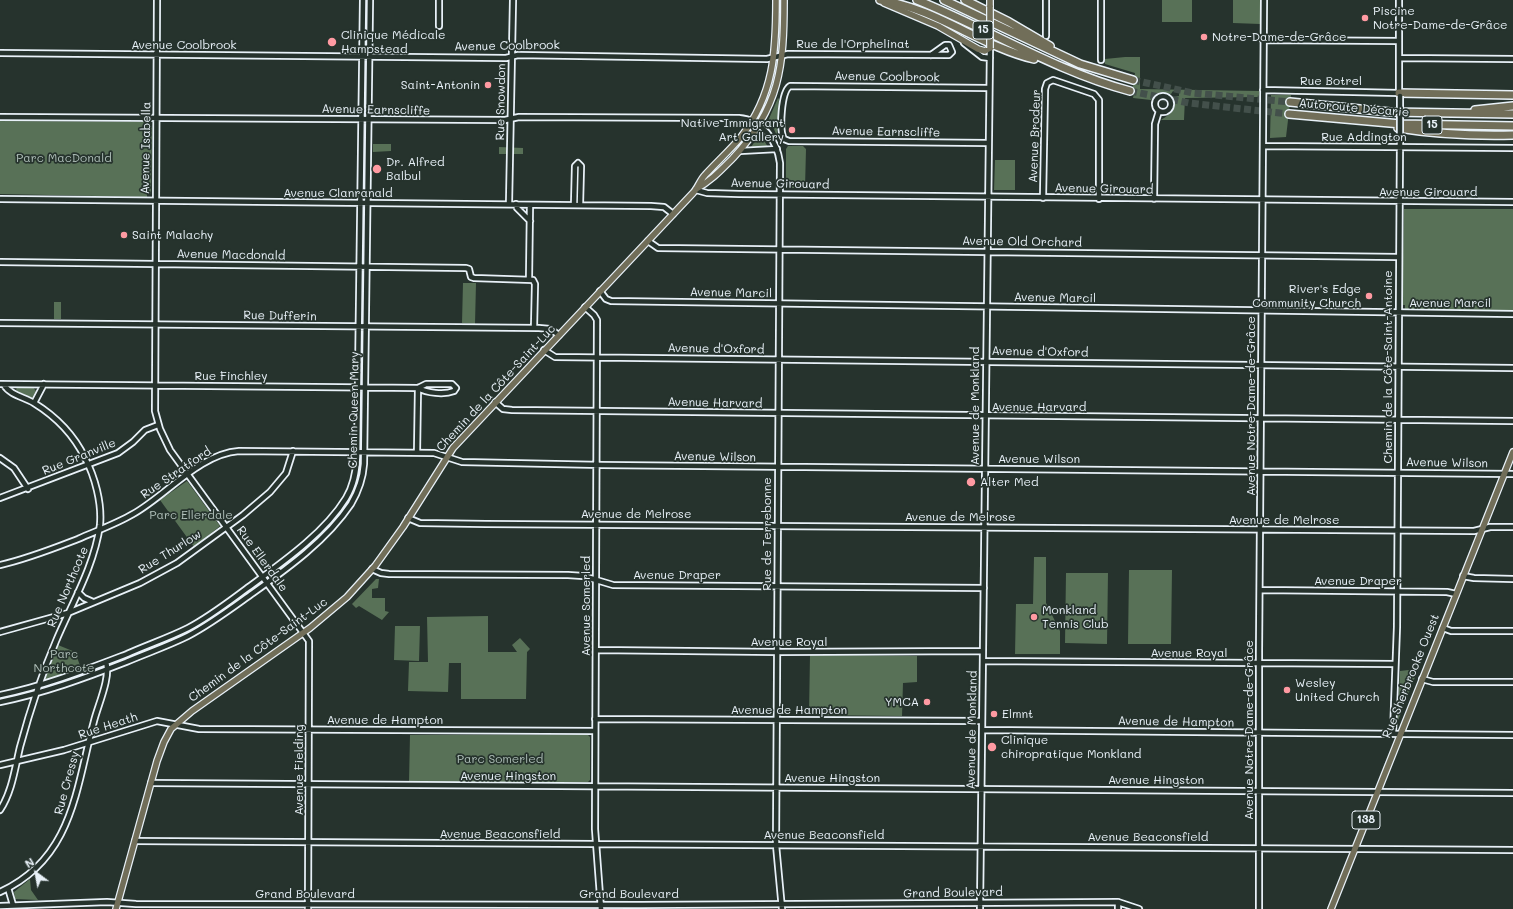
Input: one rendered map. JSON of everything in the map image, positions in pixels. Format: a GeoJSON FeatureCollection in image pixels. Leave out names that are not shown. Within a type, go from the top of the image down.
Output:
{"type":"FeatureCollection","features":[{"type":"Feature","properties":{"kind":"highway"},"geometry":{"type":"LineString","coordinates":[[880,0],[899,3],[923,11],[1018,55],[1048,62]]}},
{"type":"Feature","properties":{"kind":"highway","name":"15"},"geometry":{"type":"LineString","coordinates":[[917,0],[1080,76],[1130,91]]}},
{"type":"Feature","properties":{"kind":"highway","name":"15"},"geometry":{"type":"LineString","coordinates":[[944,0],[1080,64],[1133,80]]}},
{"type":"Feature","properties":{"kind":"highway"},"geometry":{"type":"LineString","coordinates":[[965,0],[1009,22],[1080,64]]}},
{"type":"Feature","properties":{"kind":"highway"},"geometry":{"type":"LineString","coordinates":[[1400,94],[1513,95]]}},
{"type":"Feature","properties":{"kind":"highway","name":"Autoroute Décarie"},"geometry":{"type":"LineString","coordinates":[[1290,102],[1376,111],[1447,114],[1513,114]]}},
{"type":"Feature","properties":{"kind":"highway"},"geometry":{"type":"LineString","coordinates":[[1447,114],[1513,106]]}},
{"type":"Feature","properties":{"kind":"highway","name":"Autoroute Décarie"},"geometry":{"type":"LineString","coordinates":[[1289,114],[1415,124],[1513,126]]}},
{"type":"Feature","properties":{"kind":"highway"},"geometry":{"type":"LineString","coordinates":[[1351,120],[1430,133],[1485,136],[1513,140]]}},
{"type":"Feature","properties":{"kind":"highway"},"geometry":{"type":"LineString","coordinates":[[1485,136],[1513,135]]}},
{"type":"Feature","properties":{"kind":"main road","name":"Chemin de la Côte-Saint-Luc"},"geometry":{"type":"LineString","coordinates":[[696,190],[703,177],[735,143],[752,121],[767,88],[774,58],[776,0]]}},
{"type":"Feature","properties":{"kind":"main road","name":"Chemin de la Côte-Saint-Luc"},"geometry":{"type":"LineString","coordinates":[[117,906],[151,783],[169,731],[176,724],[304,632],[344,600],[372,569],[408,518],[446,457],[495,402],[696,190],[709,182],[740,151],[759,125],[775,91],[783,55],[784,0]]}},
{"type":"Feature","properties":{"kind":"main road"},"geometry":{"type":"LineString","coordinates":[[877,0],[938,26],[981,50],[990,48]]}},
{"type":"Feature","properties":{"kind":"main road","name":"Avenue de Monkland"},"geometry":{"type":"LineString","coordinates":[[990,0],[990,48]]}},
{"type":"Feature","properties":{"kind":"main road","name":"Rue Sherbrooke Ouest"},"geometry":{"type":"LineString","coordinates":[[1331,909],[1513,452]]}},
{"type":"Feature","properties":{"kind":"street","name":"Avenue Isabella"},"geometry":{"type":"LineString","coordinates":[[154,296],[157,54],[156,0]]}},
{"type":"Feature","properties":{"kind":"street","name":"Chemin Queen Mary"},"geometry":{"type":"LineString","coordinates":[[0,695],[38,686],[106,662],[192,626],[218,610],[263,577],[307,541],[344,501],[354,479],[357,452],[363,0]]}},
{"type":"Feature","properties":{"kind":"street","name":"Chemin Queen Mary"},"geometry":{"type":"LineString","coordinates":[[0,702],[35,694],[108,669],[194,633],[267,583],[309,549],[347,509],[361,480],[364,452],[370,0]]}},
{"type":"Feature","properties":{"kind":"street"},"geometry":{"type":"LineString","coordinates":[[439,0],[439,26]]}},
{"type":"Feature","properties":{"kind":"street","name":"Rue Snowdon"},"geometry":{"type":"LineString","coordinates":[[509,204],[513,0]]}},
{"type":"Feature","properties":{"kind":"street"},"geometry":{"type":"LineString","coordinates":[[1046,0],[1046,36]]}},
{"type":"Feature","properties":{"kind":"street"},"geometry":{"type":"LineString","coordinates":[[1100,60],[1101,0]]}},
{"type":"Feature","properties":{"kind":"street","name":"Avenue Notre-Dame-de-Grâce"},"geometry":{"type":"LineString","coordinates":[[1259,909],[1260,419],[1264,0]]}},
{"type":"Feature","properties":{"kind":"street","name":"Chemin de la Côte-Saint-Antoine"},"geometry":{"type":"LineString","coordinates":[[1393,733],[1397,591],[1399,366],[1399,0]]}},
{"type":"Feature","properties":{"kind":"street"},"geometry":{"type":"LineString","coordinates":[[955,36],[982,57],[990,58]]}},
{"type":"Feature","properties":{"kind":"street"},"geometry":{"type":"LineString","coordinates":[[1263,40],[1399,41]]}},
{"type":"Feature","properties":{"kind":"street","name":"Avenue de Monkland"},"geometry":{"type":"LineString","coordinates":[[980,909],[986,469],[988,88],[990,48]]}},
{"type":"Feature","properties":{"kind":"street","name":"Avenue Coolbrook"},"geometry":{"type":"LineString","coordinates":[[0,53],[506,58],[512,56],[774,58]]}},
{"type":"Feature","properties":{"kind":"street","name":"Rue de l'Orphelinat"},"geometry":{"type":"LineString","coordinates":[[774,58],[783,55],[931,55]]}},
{"type":"Feature","properties":{"kind":"street"},"geometry":{"type":"LineString","coordinates":[[1399,58],[1513,59]]}},
{"type":"Feature","properties":{"kind":"street","name":"Avenue Brodeur"},"geometry":{"type":"LineString","coordinates":[[1043,198],[1046,84],[1049,81],[1056,80],[1094,94],[1098,98],[1099,199]]}},
{"type":"Feature","properties":{"kind":"street","name":"Avenue Coolbrook"},"geometry":{"type":"LineString","coordinates":[[784,138],[782,134],[782,103],[787,88],[792,86],[988,88]]}},
{"type":"Feature","properties":{"kind":"street","name":"Rue Botrel"},"geometry":{"type":"LineString","coordinates":[[1263,90],[1400,94]]}},
{"type":"Feature","properties":{"kind":"street"},"geometry":{"type":"LineString","coordinates":[[1154,199],[1155,124],[1159,111]]}},
{"type":"Feature","properties":{"kind":"street","name":"Avenue Earnscliffe"},"geometry":{"type":"LineString","coordinates":[[0,117],[362,120],[510,120],[518,117],[739,118],[752,121]]}},
{"type":"Feature","properties":{"kind":"street","name":"Rue de Terrebonne"},"geometry":{"type":"LineString","coordinates":[[752,121],[769,134],[777,150],[780,162],[776,845],[782,907]]}},
{"type":"Feature","properties":{"kind":"street","name":"Avenue Earnscliffe"},"geometry":{"type":"LineString","coordinates":[[784,138],[789,141],[988,143]]}},
{"type":"Feature","properties":{"kind":"street","name":"Rue Addington"},"geometry":{"type":"LineString","coordinates":[[1263,146],[1513,148]]}},
{"type":"Feature","properties":{"kind":"street"},"geometry":{"type":"LineString","coordinates":[[740,151],[777,150]]}},
{"type":"Feature","properties":{"kind":"street"},"geometry":{"type":"LineString","coordinates":[[574,205],[575,166],[579,163],[581,166],[580,205]]}},
{"type":"Feature","properties":{"kind":"street","name":"Avenue Girouard"},"geometry":{"type":"LineString","coordinates":[[696,190],[708,193],[780,195],[1263,201],[1513,202]]}},
{"type":"Feature","properties":{"kind":"street","name":"Avenue Clanranald"},"geometry":{"type":"LineString","coordinates":[[0,199],[659,206],[667,208],[673,214]]}},
{"type":"Feature","properties":{"kind":"street"},"geometry":{"type":"LineString","coordinates":[[516,204],[517,208],[530,222]]}},
{"type":"Feature","properties":{"kind":"street"},"geometry":{"type":"LineString","coordinates":[[530,205],[529,279],[534,282],[534,328]]}},
{"type":"Feature","properties":{"kind":"street","name":"Avenue Old Orchard"},"geometry":{"type":"LineString","coordinates":[[648,241],[658,248],[1398,257]]}},
{"type":"Feature","properties":{"kind":"street","name":"Avenue Macdonald"},"geometry":{"type":"LineString","coordinates":[[0,262],[468,268],[470,276],[474,278],[529,279]]}},
{"type":"Feature","properties":{"kind":"street","name":"Avenue Marcil"},"geometry":{"type":"LineString","coordinates":[[600,291],[611,301],[1261,312],[1513,314]]}},
{"type":"Feature","properties":{"kind":"street","name":"Rue Ellerdale"},"geometry":{"type":"LineString","coordinates":[[154,296],[154,406],[158,426],[168,447],[304,632]]}},
{"type":"Feature","properties":{"kind":"street","name":"Avenue Somerled"},"geometry":{"type":"LineString","coordinates":[[586,307],[597,320],[595,843],[600,907]]}},
{"type":"Feature","properties":{"kind":"street","name":"Rue Dufferin"},"geometry":{"type":"LineString","coordinates":[[0,323],[534,328],[550,329],[559,335]]}},
{"type":"Feature","properties":{"kind":"street","name":"Avenue d'Oxford"},"geometry":{"type":"LineString","coordinates":[[544,350],[555,357],[1513,368]]}},
{"type":"Feature","properties":{"kind":"street","name":"Rue Finchley"},"geometry":{"type":"LineString","coordinates":[[2,384],[418,388]]}},
{"type":"Feature","properties":{"kind":"street","name":"Rue Northcote"},"geometry":{"type":"LineString","coordinates":[[0,810],[9,792],[35,694],[68,613],[92,560],[99,530],[97,495],[88,465],[74,440],[65,429],[34,403],[6,389],[2,384]]}},
{"type":"Feature","properties":{"kind":"street"},"geometry":{"type":"LineString","coordinates":[[34,403],[44,384]]}},
{"type":"Feature","properties":{"kind":"street"},"geometry":{"type":"LineString","coordinates":[[427,384],[452,384],[456,388],[454,391],[450,392],[425,392],[418,388],[427,384]]}},
{"type":"Feature","properties":{"kind":"street"},"geometry":{"type":"LineString","coordinates":[[417,453],[418,388]]}},
{"type":"Feature","properties":{"kind":"street","name":"Avenue Harvard"},"geometry":{"type":"LineString","coordinates":[[495,402],[507,410],[1513,421]]}},
{"type":"Feature","properties":{"kind":"street","name":"Rue Granville"},"geometry":{"type":"LineString","coordinates":[[0,498],[28,489],[120,451],[133,442],[144,430],[158,426]]}},
{"type":"Feature","properties":{"kind":"street","name":"Rue Stratford"},"geometry":{"type":"LineString","coordinates":[[0,565],[38,554],[99,530],[135,513],[209,459],[227,453],[239,451],[364,452],[437,454],[446,457]]}},
{"type":"Feature","properties":{"kind":"street","name":"Rue Thurlow"},"geometry":{"type":"LineString","coordinates":[[0,632],[68,613],[140,583],[164,571],[227,527],[253,507],[276,486],[288,469],[293,451]]}},
{"type":"Feature","properties":{"kind":"street","name":"Avenue Wilson"},"geometry":{"type":"LineString","coordinates":[[446,457],[462,462],[778,468],[1513,474]]}},
{"type":"Feature","properties":{"kind":"street"},"geometry":{"type":"LineString","coordinates":[[0,458],[14,468],[28,489]]}},
{"type":"Feature","properties":{"kind":"street","name":"Avenue de Melrose"},"geometry":{"type":"LineString","coordinates":[[408,518],[420,523],[1260,530],[1474,531],[1490,527],[1513,527]]}},
{"type":"Feature","properties":{"kind":"street","name":"Avenue Draper"},"geometry":{"type":"LineString","coordinates":[[372,569],[384,574],[568,575],[583,576],[613,585],[777,584],[984,588]]}},
{"type":"Feature","properties":{"kind":"street"},"geometry":{"type":"LineString","coordinates":[[1463,576],[1474,578],[1513,579]]}},
{"type":"Feature","properties":{"kind":"street","name":"Avenue Draper"},"geometry":{"type":"LineString","coordinates":[[1260,590],[1447,592],[1456,594]]}},
{"type":"Feature","properties":{"kind":"street"},"geometry":{"type":"LineString","coordinates":[[78,592],[84,598],[93,602]]}},
{"type":"Feature","properties":{"kind":"street"},"geometry":{"type":"LineString","coordinates":[[1443,628],[1451,631],[1513,630]]}},
{"type":"Feature","properties":{"kind":"street","name":"Avenue Fielding"},"geometry":{"type":"LineString","coordinates":[[304,632],[310,643],[308,906]]}},
{"type":"Feature","properties":{"kind":"street","name":"Avenue Royal"},"geometry":{"type":"LineString","coordinates":[[596,650],[777,652],[983,651]]}},
{"type":"Feature","properties":{"kind":"street","name":"Avenue Royal"},"geometry":{"type":"LineString","coordinates":[[983,661],[1395,664]]}},
{"type":"Feature","properties":{"kind":"street"},"geometry":{"type":"LineString","coordinates":[[106,662],[108,669]]}},
{"type":"Feature","properties":{"kind":"street","name":"Rue Cressy"},"geometry":{"type":"LineString","coordinates":[[0,892],[37,867],[52,849],[69,820],[108,669]]}},
{"type":"Feature","properties":{"kind":"street"},"geometry":{"type":"LineString","coordinates":[[1422,679],[1433,682],[1513,682]]}},
{"type":"Feature","properties":{"kind":"street","name":"Avenue de Hampton"},"geometry":{"type":"LineString","coordinates":[[595,719],[982,721]]}},
{"type":"Feature","properties":{"kind":"street","name":"Rue Heath"},"geometry":{"type":"LineString","coordinates":[[0,765],[88,743],[157,721],[176,724]]}},
{"type":"Feature","properties":{"kind":"street","name":"Avenue de Hampton"},"geometry":{"type":"LineString","coordinates":[[176,724],[194,729],[595,731]]}},
{"type":"Feature","properties":{"kind":"street","name":"Avenue de Hampton"},"geometry":{"type":"LineString","coordinates":[[983,730],[1513,735]]}},
{"type":"Feature","properties":{"kind":"street","name":"Avenue Hingston"},"geometry":{"type":"LineString","coordinates":[[151,783],[1513,793]]}},
{"type":"Feature","properties":{"kind":"street","name":"Avenue Beaconsfield"},"geometry":{"type":"LineString","coordinates":[[135,841],[1259,847],[1513,850]]}},
{"type":"Feature","properties":{"kind":"street"},"geometry":{"type":"LineString","coordinates":[[8,888],[14,905]]}},
{"type":"Feature","properties":{"kind":"street","name":"Grand Boulevard"},"geometry":{"type":"LineString","coordinates":[[0,906],[782,907],[980,902],[1118,902],[1139,909]]}},
{"type":"Feature","properties":{"kind":"street"},"geometry":{"type":"LineString","coordinates":[[1118,902],[1118,909]]}},
{"type":"Feature","properties":{"kind":"green space"},"geometry":{"type":"Polygon","coordinates":[[[1162,0],[1192,0],[1192,22],[1162,22],[1162,0]]]}},
{"type":"Feature","properties":{"kind":"green space"},"geometry":{"type":"Polygon","coordinates":[[[1233,0],[1260,0],[1260,24],[1233,23],[1233,0]]]}},
{"type":"Feature","properties":{"kind":"green space"},"geometry":{"type":"Polygon","coordinates":[[[1140,57],[1140,89],[1259,91],[1259,97],[1185,98],[1184,120],[1161,120],[1173,110],[1175,104],[1173,97],[1179,96],[1179,91],[1173,91],[1171,94],[1161,92],[1155,95],[1151,100],[1133,98],[1134,93],[1132,91],[1135,73],[1105,64],[1105,59],[1140,57]]]}},
{"type":"Feature","properties":{"kind":"green space"},"geometry":{"type":"Polygon","coordinates":[[[1271,95],[1291,95],[1286,137],[1270,138],[1271,95]]]}},
{"type":"Feature","properties":{"kind":"green space"},"geometry":{"type":"Polygon","coordinates":[[[778,98],[777,136],[773,127],[771,128],[769,125],[772,121],[768,121],[778,98]]]}},
{"type":"Feature","properties":{"kind":"green space","name":"Parc MacDonald"},"geometry":{"type":"Polygon","coordinates":[[[0,121],[149,122],[152,126],[151,194],[147,194],[147,197],[0,194],[0,121]]]}},
{"type":"Feature","properties":{"kind":"green space"},"geometry":{"type":"Polygon","coordinates":[[[760,134],[768,147],[751,147],[760,134]]]}},
{"type":"Feature","properties":{"kind":"green space"},"geometry":{"type":"Polygon","coordinates":[[[373,144],[391,144],[391,151],[373,152],[373,144]]]}},
{"type":"Feature","properties":{"kind":"green space"},"geometry":{"type":"Polygon","coordinates":[[[788,146],[803,146],[806,149],[805,188],[797,188],[797,186],[794,186],[794,188],[790,188],[786,184],[786,149],[788,146]]]}},
{"type":"Feature","properties":{"kind":"green space"},"geometry":{"type":"Polygon","coordinates":[[[499,147],[523,148],[523,154],[499,154],[499,147]]]}},
{"type":"Feature","properties":{"kind":"green space"},"geometry":{"type":"Polygon","coordinates":[[[995,160],[1015,160],[1015,190],[994,190],[995,160]]]}},
{"type":"Feature","properties":{"kind":"green space"},"geometry":{"type":"Polygon","coordinates":[[[1404,209],[1513,209],[1513,310],[1405,310],[1405,305],[1402,305],[1404,209]]]}},
{"type":"Feature","properties":{"kind":"green space"},"geometry":{"type":"Polygon","coordinates":[[[463,283],[476,283],[475,324],[462,323],[463,283]]]}},
{"type":"Feature","properties":{"kind":"green space"},"geometry":{"type":"Polygon","coordinates":[[[54,302],[61,302],[61,319],[54,319],[54,302]]]}},
{"type":"Feature","properties":{"kind":"green space"},"geometry":{"type":"Polygon","coordinates":[[[18,387],[33,387],[36,391],[32,398],[17,391],[16,389],[18,387]]]}},
{"type":"Feature","properties":{"kind":"green space","name":"Parc Ellerdale"},"geometry":{"type":"Polygon","coordinates":[[[187,481],[220,526],[194,547],[160,500],[187,481]]]}},
{"type":"Feature","properties":{"kind":"green space","name":"Monkland Tennis Club"},"geometry":{"type":"Polygon","coordinates":[[[1034,557],[1046,557],[1046,603],[1060,631],[1060,654],[1015,654],[1016,604],[1033,604],[1034,557]]]}},
{"type":"Feature","properties":{"kind":"green space"},"geometry":{"type":"Polygon","coordinates":[[[1129,570],[1172,570],[1171,644],[1128,644],[1129,570]]]}},
{"type":"Feature","properties":{"kind":"green space"},"geometry":{"type":"Polygon","coordinates":[[[1066,573],[1108,573],[1107,644],[1065,643],[1066,573]]]}},
{"type":"Feature","properties":{"kind":"green space"},"geometry":{"type":"Polygon","coordinates":[[[376,579],[379,579],[378,588],[372,589],[372,598],[385,598],[385,611],[389,612],[382,620],[359,606],[356,608],[352,604],[376,579]]]}},
{"type":"Feature","properties":{"kind":"green space"},"geometry":{"type":"Polygon","coordinates":[[[488,616],[488,652],[517,652],[512,645],[520,638],[530,649],[527,652],[526,699],[461,699],[461,663],[449,663],[448,692],[408,691],[409,662],[428,662],[427,617],[488,616]]]}},
{"type":"Feature","properties":{"kind":"green space"},"geometry":{"type":"Polygon","coordinates":[[[395,626],[420,626],[419,661],[394,660],[395,626]]]}},
{"type":"Feature","properties":{"kind":"green space","name":"Parc Northcote"},"geometry":{"type":"Polygon","coordinates":[[[58,645],[75,652],[81,668],[46,680],[45,677],[58,645]]]}},
{"type":"Feature","properties":{"kind":"green space"},"geometry":{"type":"Polygon","coordinates":[[[810,655],[917,656],[917,682],[903,683],[902,716],[809,715],[810,655]]]}},
{"type":"Feature","properties":{"kind":"green space"},"geometry":{"type":"Polygon","coordinates":[[[1417,669],[1417,672],[1397,723],[1400,671],[1417,669]]]}},
{"type":"Feature","properties":{"kind":"green space","name":"Parc Somerled"},"geometry":{"type":"Polygon","coordinates":[[[410,735],[588,735],[590,737],[590,780],[588,782],[409,782],[410,735]]]}},
{"type":"Feature","properties":{"kind":"green space"},"geometry":{"type":"Polygon","coordinates":[[[30,879],[31,890],[38,900],[15,899],[14,892],[30,879]]]}},
{"type":"Feature","properties":{"kind":"tunnel"},"geometry":{"type":"LineString","coordinates":[[1133,80],[1193,93],[1290,102]]}},
{"type":"Feature","properties":{"kind":"tunnel"},"geometry":{"type":"LineString","coordinates":[[1130,91],[1189,103],[1289,114]]}},
{"type":"Feature","properties":{"kind":"place","name":"Piscine Notre-Dame-de-Grâce"},"geometry":{"type":"Point","coordinates":[1365,18]}},
{"type":"Feature","properties":{"kind":"place","name":"Notre-Dame-de-Grâce"},"geometry":{"type":"Point","coordinates":[1204,37]}},
{"type":"Feature","properties":{"kind":"place","name":"Clinique Médicale Hampstead"},"geometry":{"type":"Point","coordinates":[332,42]}},
{"type":"Feature","properties":{"kind":"place","name":"Saint-Antonin"},"geometry":{"type":"Point","coordinates":[488,85]}},
{"type":"Feature","properties":{"kind":"place","name":"Native Immigrant Art Gallery"},"geometry":{"type":"Point","coordinates":[792,130]}},
{"type":"Feature","properties":{"kind":"place","name":"Dr. Alfred Balbul"},"geometry":{"type":"Point","coordinates":[377,169]}},
{"type":"Feature","properties":{"kind":"place","name":"Saint Malachy"},"geometry":{"type":"Point","coordinates":[124,235]}},
{"type":"Feature","properties":{"kind":"place","name":"River's Edge Community Church"},"geometry":{"type":"Point","coordinates":[1369,296]}},
{"type":"Feature","properties":{"kind":"place","name":"Alter Med"},"geometry":{"type":"Point","coordinates":[971,482]}},
{"type":"Feature","properties":{"kind":"place","name":"Monkland Tennis Club"},"geometry":{"type":"Point","coordinates":[1034,617]}},
{"type":"Feature","properties":{"kind":"place","name":"Wesley United Church"},"geometry":{"type":"Point","coordinates":[1287,690]}},
{"type":"Feature","properties":{"kind":"place","name":"YMCA"},"geometry":{"type":"Point","coordinates":[927,702]}},
{"type":"Feature","properties":{"kind":"place","name":"Elmnt"},"geometry":{"type":"Point","coordinates":[994,714]}},
{"type":"Feature","properties":{"kind":"place","name":"Clinique chiropratique Monkland"},"geometry":{"type":"Point","coordinates":[992,747]}}]}
